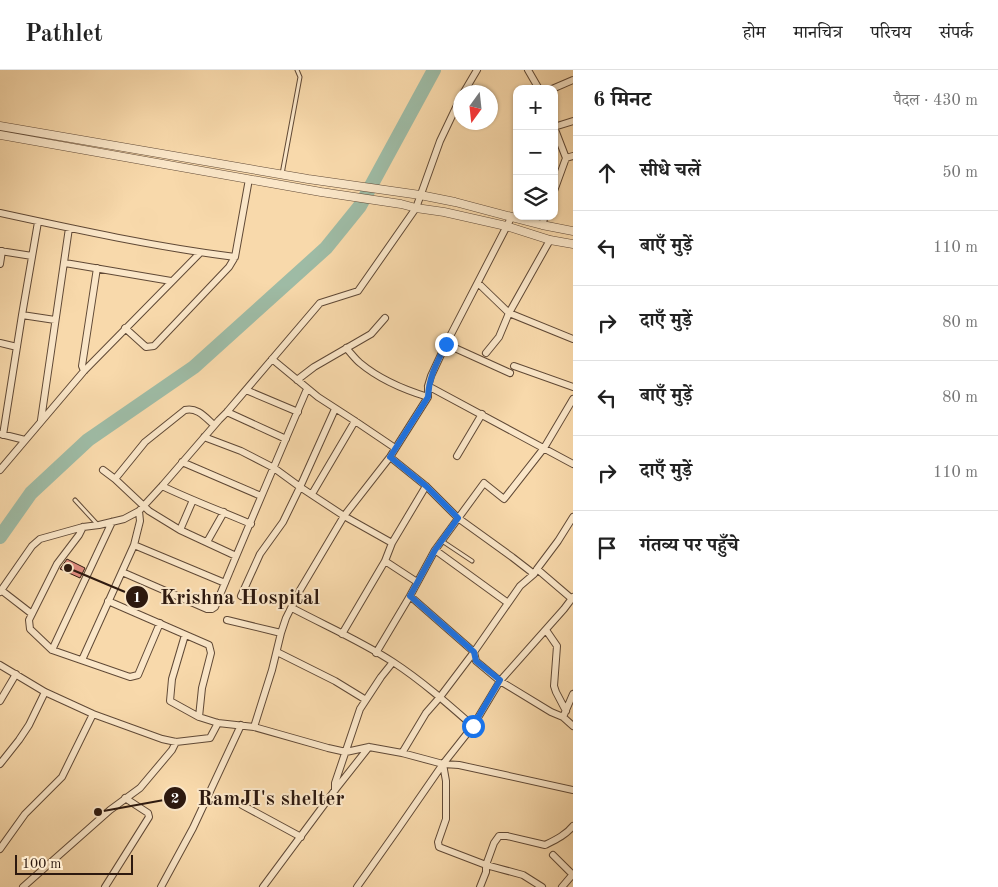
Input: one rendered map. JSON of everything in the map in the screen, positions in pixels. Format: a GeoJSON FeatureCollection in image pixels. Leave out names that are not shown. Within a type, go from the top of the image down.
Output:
{"type":"FeatureCollection","features":[{"type":"Feature","properties":{"kind":"street"},"geometry":{"type":"LineString","coordinates":[[468,85],[477,70]]}},
{"type":"Feature","properties":{"kind":"street"},"geometry":{"type":"LineString","coordinates":[[528,70],[537,85]]}},
{"type":"Feature","properties":{"kind":"street"},"geometry":{"type":"LineString","coordinates":[[558,86],[573,80]]}},
{"type":"Feature","properties":{"kind":"street"},"geometry":{"type":"LineString","coordinates":[[32,614],[1,591],[32,546],[40,539],[83,527],[124,519],[141,509],[320,303],[358,291],[416,208],[440,141],[453,114]]}},
{"type":"Feature","properties":{"kind":"street"},"geometry":{"type":"LineString","coordinates":[[558,126],[573,121]]}},
{"type":"Feature","properties":{"kind":"street"},"geometry":{"type":"LineString","coordinates":[[0,126],[308,179],[420,195],[455,202],[511,218],[573,231]]}},
{"type":"Feature","properties":{"kind":"street"},"geometry":{"type":"LineString","coordinates":[[556,130],[570,157],[558,182]]}},
{"type":"Feature","properties":{"kind":"street"},"geometry":{"type":"LineString","coordinates":[[0,135],[444,212],[506,226],[550,240],[573,244]]}},
{"type":"Feature","properties":{"kind":"street"},"geometry":{"type":"LineString","coordinates":[[125,328],[146,347],[154,346],[229,267],[236,257],[249,178]]}},
{"type":"Feature","properties":{"kind":"street"},"geometry":{"type":"LineString","coordinates":[[0,213],[200,253],[236,257]]}},
{"type":"Feature","properties":{"kind":"street"},"geometry":{"type":"LineString","coordinates":[[254,727],[286,618],[300,590],[344,516],[390,457],[428,397],[428,386],[431,376],[511,218]]}},
{"type":"Feature","properties":{"kind":"street"},"geometry":{"type":"LineString","coordinates":[[542,225],[544,220]]}},
{"type":"Feature","properties":{"kind":"street"},"geometry":{"type":"LineString","coordinates":[[24,440],[2,434],[38,222]]}},
{"type":"Feature","properties":{"kind":"street"},"geometry":{"type":"LineString","coordinates":[[41,421],[69,228]]}},
{"type":"Feature","properties":{"kind":"street"},"geometry":{"type":"LineString","coordinates":[[486,353],[499,337],[509,313],[550,240]]}},
{"type":"Feature","properties":{"kind":"street"},"geometry":{"type":"LineString","coordinates":[[0,264],[1,251],[32,256]]}},
{"type":"Feature","properties":{"kind":"street"},"geometry":{"type":"LineString","coordinates":[[0,470],[84,371],[200,253]]}},
{"type":"Feature","properties":{"kind":"street"},"geometry":{"type":"LineString","coordinates":[[65,262],[171,281]]}},
{"type":"Feature","properties":{"kind":"street"},"geometry":{"type":"LineString","coordinates":[[84,371],[82,366],[97,268]]}},
{"type":"Feature","properties":{"kind":"street"},"geometry":{"type":"LineString","coordinates":[[478,283],[509,313],[573,339]]}},
{"type":"Feature","properties":{"kind":"street"},"geometry":{"type":"LineString","coordinates":[[22,315],[55,320]]}},
{"type":"Feature","properties":{"kind":"street"},"geometry":{"type":"LineString","coordinates":[[297,380],[314,367],[371,334],[385,318]]}},
{"type":"Feature","properties":{"kind":"street"},"geometry":{"type":"LineString","coordinates":[[0,343],[17,347]]}},
{"type":"Feature","properties":{"kind":"street"},"geometry":{"type":"LineString","coordinates":[[446,344],[510,374]]}},
{"type":"Feature","properties":{"kind":"street"},"geometry":{"type":"LineString","coordinates":[[346,348],[360,363],[382,378],[405,390],[428,397]]}},
{"type":"Feature","properties":{"kind":"street"},"geometry":{"type":"LineString","coordinates":[[272,359],[307,389],[395,448]]}},
{"type":"Feature","properties":{"kind":"street"},"geometry":{"type":"LineString","coordinates":[[514,366],[573,387]]}},
{"type":"Feature","properties":{"kind":"street"},"geometry":{"type":"LineString","coordinates":[[428,386],[573,464]]}},
{"type":"Feature","properties":{"kind":"street"},"geometry":{"type":"LineString","coordinates":[[122,572],[207,610],[215,607],[307,389]]}},
{"type":"Feature","properties":{"kind":"street"},"geometry":{"type":"LineString","coordinates":[[246,390],[298,412]]}},
{"type":"Feature","properties":{"kind":"street"},"geometry":{"type":"LineString","coordinates":[[376,652],[435,550],[484,483],[504,499],[544,448],[573,399]]}},
{"type":"Feature","properties":{"kind":"street"},"geometry":{"type":"LineString","coordinates":[[241,596],[260,554],[283,522],[335,409]]}},
{"type":"Feature","properties":{"kind":"street"},"geometry":{"type":"LineString","coordinates":[[115,479],[145,442],[185,410],[196,410],[214,425]]}},
{"type":"Feature","properties":{"kind":"street"},"geometry":{"type":"LineString","coordinates":[[227,412],[286,440]]}},
{"type":"Feature","properties":{"kind":"street"},"geometry":{"type":"LineString","coordinates":[[457,456],[482,414]]}},
{"type":"Feature","properties":{"kind":"street"},"geometry":{"type":"LineString","coordinates":[[312,494],[355,421]]}},
{"type":"Feature","properties":{"kind":"street"},"geometry":{"type":"LineString","coordinates":[[204,437],[274,468],[344,516],[392,542]]}},
{"type":"Feature","properties":{"kind":"street"},"geometry":{"type":"LineString","coordinates":[[357,887],[443,764],[473,726],[500,680],[546,630],[572,598],[458,518],[426,486],[390,457]]}},
{"type":"Feature","properties":{"kind":"street"},"geometry":{"type":"LineString","coordinates":[[182,462],[261,496]]}},
{"type":"Feature","properties":{"kind":"street"},"geometry":{"type":"LineString","coordinates":[[103,470],[115,479],[141,509],[180,530],[236,556]]}},
{"type":"Feature","properties":{"kind":"street"},"geometry":{"type":"LineString","coordinates":[[162,486],[250,524]]}},
{"type":"Feature","properties":{"kind":"street"},"geometry":{"type":"LineString","coordinates":[[342,634],[385,561],[392,542],[426,486]]}},
{"type":"Feature","properties":{"kind":"street"},"geometry":{"type":"LineString","coordinates":[[180,530],[193,500]]}},
{"type":"Feature","properties":{"kind":"street"},"geometry":{"type":"LineString","coordinates":[[82,660],[134,545],[141,509]]}},
{"type":"Feature","properties":{"kind":"street"},"geometry":{"type":"LineString","coordinates":[[207,542],[224,512]]}},
{"type":"Feature","properties":{"kind":"street"},"geometry":{"type":"LineString","coordinates":[[402,753],[426,714],[474,652],[520,586],[536,571],[573,517]]}},
{"type":"Feature","properties":{"kind":"street"},"geometry":{"type":"LineString","coordinates":[[52,650],[112,522]]}},
{"type":"Feature","properties":{"kind":"street"},"geometry":{"type":"LineString","coordinates":[[83,527],[80,535],[57,564],[29,620],[30,629],[52,650],[130,677],[138,675],[160,623]]}},
{"type":"Feature","properties":{"kind":"street"},"geometry":{"type":"LineString","coordinates":[[134,545],[225,583]]}},
{"type":"Feature","properties":{"kind":"street"},"geometry":{"type":"LineString","coordinates":[[435,550],[508,603]]}},
{"type":"Feature","properties":{"kind":"street"},"geometry":{"type":"LineString","coordinates":[[385,561],[417,582]]}},
{"type":"Feature","properties":{"kind":"street"},"geometry":{"type":"LineString","coordinates":[[410,596],[474,652],[476,661],[500,680],[573,726]]}},
{"type":"Feature","properties":{"kind":"street"},"geometry":{"type":"LineString","coordinates":[[108,602],[209,645],[211,653],[202,688],[199,717]]}},
{"type":"Feature","properties":{"kind":"street"},"geometry":{"type":"LineString","coordinates":[[292,608],[393,662],[440,697],[473,726]]}},
{"type":"Feature","properties":{"kind":"street"},"geometry":{"type":"LineString","coordinates":[[227,620],[281,633]]}},
{"type":"Feature","properties":{"kind":"street"},"geometry":{"type":"LineString","coordinates":[[546,630],[557,646],[554,686],[566,711]]}},
{"type":"Feature","properties":{"kind":"street"},"geometry":{"type":"LineString","coordinates":[[184,635],[172,679],[170,701],[199,717],[218,723],[254,727],[346,752],[369,747],[573,790]]}},
{"type":"Feature","properties":{"kind":"street"},"geometry":{"type":"LineString","coordinates":[[276,652],[335,681],[366,700]]}},
{"type":"Feature","properties":{"kind":"street"},"geometry":{"type":"LineString","coordinates":[[335,790],[335,783],[360,709],[393,662]]}},
{"type":"Feature","properties":{"kind":"street"},"geometry":{"type":"LineString","coordinates":[[0,665],[45,692],[93,714],[162,739],[176,742],[210,738],[218,723]]}},
{"type":"Feature","properties":{"kind":"street"},"geometry":{"type":"LineString","coordinates":[[0,701],[16,674]]}},
{"type":"Feature","properties":{"kind":"street"},"geometry":{"type":"LineString","coordinates":[[0,764],[29,725],[45,692]]}},
{"type":"Feature","properties":{"kind":"street"},"geometry":{"type":"LineString","coordinates":[[563,718],[573,694]]}},
{"type":"Feature","properties":{"kind":"street"},"geometry":{"type":"LineString","coordinates":[[0,849],[25,814],[62,777],[93,714]]}},
{"type":"Feature","properties":{"kind":"street"},"geometry":{"type":"LineString","coordinates":[[161,887],[193,828],[241,725]]}},
{"type":"Feature","properties":{"kind":"street"},"geometry":{"type":"LineString","coordinates":[[23,887],[110,810],[140,788],[172,750],[176,742]]}},
{"type":"Feature","properties":{"kind":"street"},"geometry":{"type":"LineString","coordinates":[[263,887],[369,747]]}},
{"type":"Feature","properties":{"kind":"street"},"geometry":{"type":"LineString","coordinates":[[443,764],[446,781],[446,819],[438,845],[486,865],[524,875],[542,887]]}},
{"type":"Feature","properties":{"kind":"street"},"geometry":{"type":"LineString","coordinates":[[105,887],[149,817],[148,813],[125,798]]}},
{"type":"Feature","properties":{"kind":"street"},"geometry":{"type":"LineString","coordinates":[[242,806],[301,837]]}},
{"type":"Feature","properties":{"kind":"street"},"geometry":{"type":"LineString","coordinates":[[480,887],[494,843],[499,836],[507,836],[545,845],[567,834],[573,826]]}},
{"type":"Feature","properties":{"kind":"street"},"geometry":{"type":"LineString","coordinates":[[553,855],[573,875],[562,887]]}},
{"type":"Feature","properties":{"kind":"lane"},"geometry":{"type":"LineString","coordinates":[[282,174],[300,76],[297,70]]}},
{"type":"Feature","properties":{"kind":"lane"},"geometry":{"type":"LineString","coordinates":[[75,500],[98,525]]}},
{"type":"Feature","properties":{"kind":"lane"},"geometry":{"type":"LineString","coordinates":[[442,541],[472,561]]}},
{"type":"Feature","properties":{"kind":"building"},"geometry":{"type":"Polygon","coordinates":[[[67,559],[85,568],[80,578],[60,569],[67,559]]]}},
{"type":"Feature","properties":{"kind":"waterway"},"geometry":{"type":"LineString","coordinates":[[0,537],[31,493],[88,440],[194,367],[326,248],[360,206],[434,70]]}},
{"type":"Feature","properties":{"kind":"place","name":"Krishna Hospital"},"geometry":{"type":"Point","coordinates":[68,568]}},
{"type":"Feature","properties":{"kind":"place","name":"RamJI's shelter"},"geometry":{"type":"Point","coordinates":[98,812]}},
{"type":"Feature","properties":{"kind":"route"},"geometry":{"type":"LineString","coordinates":[[446,344],[431,376],[428,386],[428,397],[390,457],[426,486],[458,518],[435,550],[410,596],[474,652],[476,661],[500,680],[473,726]]}}]}
